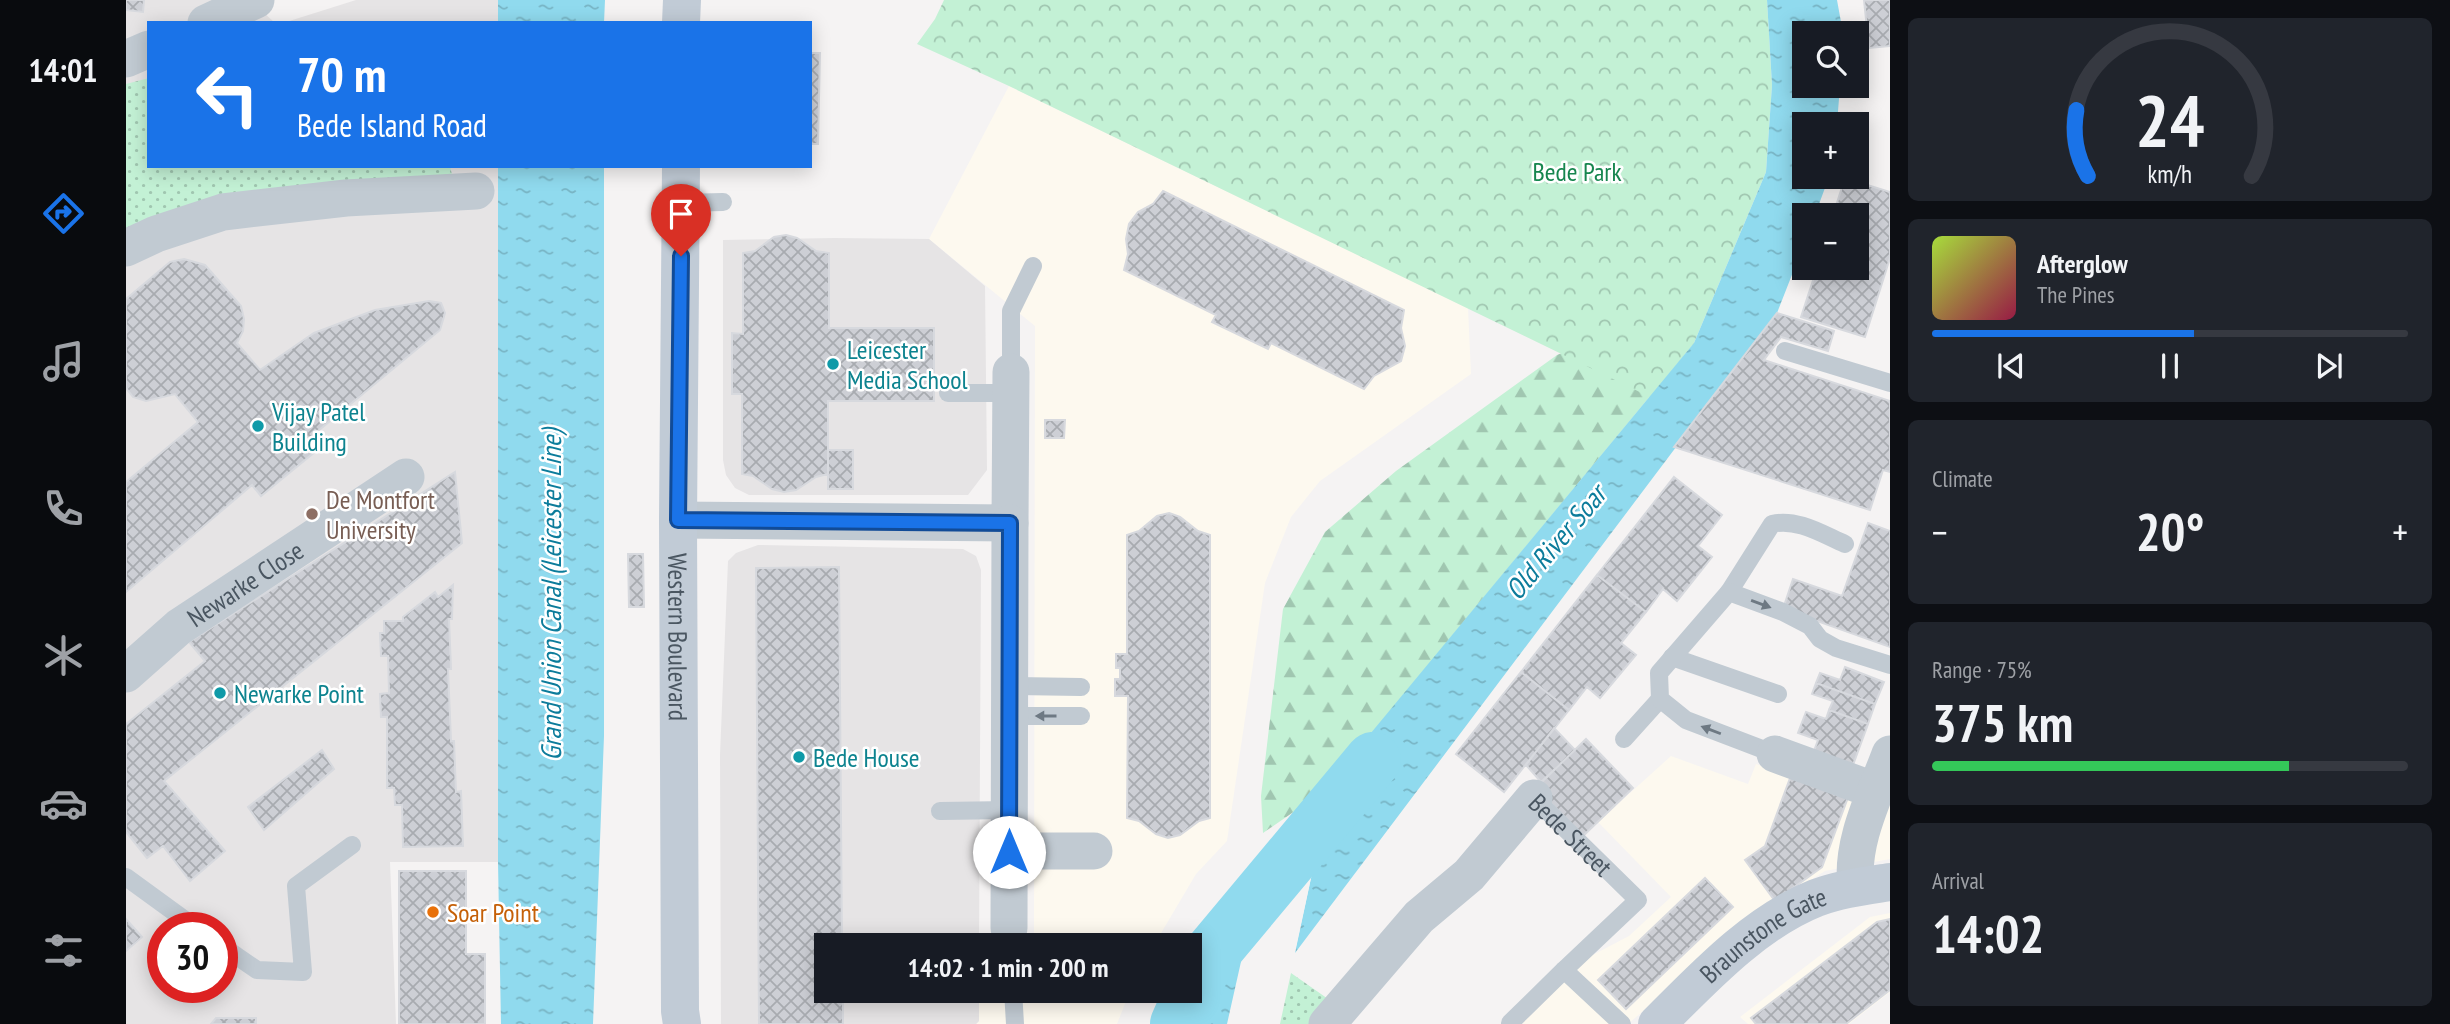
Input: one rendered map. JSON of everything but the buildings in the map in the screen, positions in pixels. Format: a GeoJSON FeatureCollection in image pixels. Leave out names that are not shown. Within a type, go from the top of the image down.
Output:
{"type":"FeatureCollection","features":[{"type":"Feature","properties":{"kind":"street"},"geometry":{"type":"LineString","coordinates":[[210,21],[256,0]]}},
{"type":"Feature","properties":{"kind":"street"},"geometry":{"type":"LineString","coordinates":[[681,21],[682,0]]}},
{"type":"Feature","properties":{"kind":"street"},"geometry":{"type":"LineString","coordinates":[[126,59],[147,49]]}},
{"type":"Feature","properties":{"kind":"street","name":"Western Boulevard"},"geometry":{"type":"LineString","coordinates":[[681,184],[678,520],[682,1024]]}},
{"type":"Feature","properties":{"kind":"street"},"geometry":{"type":"LineString","coordinates":[[126,248],[156,234],[223,212],[346,198],[476,191]]}},
{"type":"Feature","properties":{"kind":"street"},"geometry":{"type":"LineString","coordinates":[[1009,933],[1011,383]]}},
{"type":"Feature","properties":{"kind":"street","name":"Newarke Close"},"geometry":{"type":"LineString","coordinates":[[126,674],[179,627],[406,477]]}},
{"type":"Feature","properties":{"kind":"street"},"geometry":{"type":"LineString","coordinates":[[678,520],[1010,523]]}},
{"type":"Feature","properties":{"kind":"street"},"geometry":{"type":"LineString","coordinates":[[1775,754],[1876,791]]}},
{"type":"Feature","properties":{"kind":"street"},"geometry":{"type":"LineString","coordinates":[[1873,885],[1854,872],[1876,791],[1890,754]]}},
{"type":"Feature","properties":{"kind":"street","name":"Bede Street"},"geometry":{"type":"LineString","coordinates":[[1327,1024],[1419,917],[1469,875],[1534,798]]}},
{"type":"Feature","properties":{"kind":"street"},"geometry":{"type":"LineString","coordinates":[[1009,852],[1094,851]]}},
{"type":"Feature","properties":{"kind":"street","name":"Braunstone Gate"},"geometry":{"type":"LineString","coordinates":[[1657,1024],[1702,979],[1758,931],[1816,898],[1873,885]]}},
{"type":"Feature","properties":{"kind":"lane"},"geometry":{"type":"LineString","coordinates":[[681,184],[723,202]]}},
{"type":"Feature","properties":{"kind":"lane"},"geometry":{"type":"LineString","coordinates":[[948,393],[1011,383],[1011,311],[1033,266]]}},
{"type":"Feature","properties":{"kind":"lane"},"geometry":{"type":"LineString","coordinates":[[1785,351],[1890,383]]}},
{"type":"Feature","properties":{"kind":"lane"},"geometry":{"type":"LineString","coordinates":[[1624,740],[1660,699],[1659,674],[1729,592],[1772,524],[1795,523],[1845,544]]}},
{"type":"Feature","properties":{"kind":"lane"},"geometry":{"type":"LineString","coordinates":[[1729,592],[1783,612],[1810,626],[1820,639],[1836,648],[1890,665]]}},
{"type":"Feature","properties":{"kind":"lane"},"geometry":{"type":"LineString","coordinates":[[1672,657],[1778,694]]}},
{"type":"Feature","properties":{"kind":"lane"},"geometry":{"type":"LineString","coordinates":[[1010,701],[1081,687]]}},
{"type":"Feature","properties":{"kind":"lane"},"geometry":{"type":"LineString","coordinates":[[1660,699],[1686,720],[1775,754]]}},
{"type":"Feature","properties":{"kind":"lane"},"geometry":{"type":"LineString","coordinates":[[1010,701],[1081,716]]}},
{"type":"Feature","properties":{"kind":"lane","name":"Bede Street"},"geometry":{"type":"LineString","coordinates":[[1534,798],[1638,900],[1564,970]]}},
{"type":"Feature","properties":{"kind":"lane"},"geometry":{"type":"LineString","coordinates":[[940,811],[1010,810]]}},
{"type":"Feature","properties":{"kind":"lane"},"geometry":{"type":"LineString","coordinates":[[238,957],[257,970],[303,971],[296,886],[352,845]]}},
{"type":"Feature","properties":{"kind":"lane"},"geometry":{"type":"LineString","coordinates":[[126,877],[174,912]]}},
{"type":"Feature","properties":{"kind":"lane"},"geometry":{"type":"LineString","coordinates":[[1510,1023],[1564,970],[1622,1024]]}},
{"type":"Feature","properties":{"kind":"lane"},"geometry":{"type":"LineString","coordinates":[[1014,1003],[1015,1024]]}},
{"type":"Feature","properties":{"kind":"shaded area","name":"De Montfort University"},"geometry":{"type":"Polygon","coordinates":[[[126,0],[250,0],[273,21],[147,21],[147,168],[500,168],[498,862],[390,862],[396,1024],[126,1024],[126,0]]]}},
{"type":"Feature","properties":{"kind":"shaded area"},"geometry":{"type":"Polygon","coordinates":[[[356,0],[500,0],[500,21],[289,21],[356,0]]]}},
{"type":"Feature","properties":{"kind":"shaded area"},"geometry":{"type":"Polygon","coordinates":[[[1009,86],[1468,308],[1471,374],[1320,481],[1291,517],[1265,583],[1227,841],[1196,874],[1161,933],[1034,933],[1035,326],[929,239],[1009,86]]]}},
{"type":"Feature","properties":{"kind":"shaded area"},"geometry":{"type":"Polygon","coordinates":[[[929,239],[985,286],[987,470],[968,495],[749,495],[735,488],[726,475],[723,460],[723,240],[929,239]]]}},
{"type":"Feature","properties":{"kind":"shaded area"},"geometry":{"type":"Polygon","coordinates":[[[758,545],[963,549],[976,556],[981,570],[979,933],[814,933],[814,1003],[979,1003],[979,1021],[976,1024],[721,1024],[720,755],[728,561],[736,553],[758,545]]]}},
{"type":"Feature","properties":{"kind":"shaded area"},"geometry":{"type":"Polygon","coordinates":[[[1890,754],[1890,859],[1825,871],[1759,912],[1628,1024],[1514,1024],[1564,970],[1629,936],[1671,897],[1598,822],[1671,756],[1748,784],[1756,764],[1842,793],[1890,754]]]}},
{"type":"Feature","properties":{"kind":"shaded area"},"geometry":{"type":"Polygon","coordinates":[[[1890,913],[1890,992],[1849,1024],[1748,1024],[1740,1017],[1870,917],[1890,913]]]}},
{"type":"Feature","properties":{"kind":"shaded area"},"geometry":{"type":"Polygon","coordinates":[[[979,1003],[1125,1003],[1117,1024],[976,1024],[979,1021],[979,1003]]]}},
{"type":"Feature","properties":{"kind":"green space","name":"Bede Park"},"geometry":{"type":"Polygon","coordinates":[[[944,0],[1767,0],[1772,85],[1766,172],[1694,343],[1650,397],[917,44],[935,19],[944,0]]]}},
{"type":"Feature","properties":{"kind":"green space"},"geometry":{"type":"Polygon","coordinates":[[[147,79],[147,168],[450,168],[456,192],[126,236],[126,84],[147,79]]]}},
{"type":"Feature","properties":{"kind":"green space"},"geometry":{"type":"Polygon","coordinates":[[[1591,341],[1694,343],[1333,780],[1331,786],[1263,833],[1261,796],[1283,609],[1325,532],[1396,471],[1557,355],[1591,341]]]}},
{"type":"Feature","properties":{"kind":"green space"},"geometry":{"type":"Polygon","coordinates":[[[1291,973],[1341,1008],[1330,1024],[1280,1024],[1291,973]]]}},
{"type":"Feature","properties":{"kind":"water"},"geometry":{"type":"Polygon","coordinates":[[[498,0],[605,0],[604,21],[498,21],[498,0]]]}},
{"type":"Feature","properties":{"kind":"water"},"geometry":{"type":"Polygon","coordinates":[[[1767,0],[1837,0],[1841,21],[1792,21],[1792,98],[1839,98],[1838,112],[1792,112],[1792,189],[1825,189],[1819,203],[1792,203],[1792,275],[1777,313],[1295,953],[1332,780],[1694,343],[1766,172],[1772,85],[1767,0]]]}},
{"type":"Feature","properties":{"kind":"water","name":"Grand Union Canal (Leicester Line)"},"geometry":{"type":"Polygon","coordinates":[[[498,168],[604,168],[604,736],[593,1024],[501,1024],[498,862],[498,168]]]}},
{"type":"Feature","properties":{"kind":"water"},"geometry":{"type":"Polygon","coordinates":[[[1267,846],[1227,1024],[1150,1024],[1161,1003],[1202,1003],[1202,936],[1267,846]]]}},
{"type":"Feature","properties":{"kind":"pier"},"geometry":{"type":"Polygon","coordinates":[[[1327,785],[1331,786],[1294,956],[1292,952],[1327,785]]]}},
{"type":"Feature","properties":{"kind":"waterway","name":"Old River Soar"},"geometry":{"type":"LineString","coordinates":[[1178,1024],[1206,960],[1373,760]]}},
{"type":"Feature","properties":{"kind":"place","name":"Leicester Media School"},"geometry":{"type":"Point","coordinates":[833,364]}},
{"type":"Feature","properties":{"kind":"place","name":"Vijay Patel Building"},"geometry":{"type":"Point","coordinates":[258,426]}},
{"type":"Feature","properties":{"kind":"place","name":"De Montfort University"},"geometry":{"type":"Point","coordinates":[312,514]}},
{"type":"Feature","properties":{"kind":"place","name":"Newarke Point"},"geometry":{"type":"Point","coordinates":[220,693]}},
{"type":"Feature","properties":{"kind":"place","name":"Bede House"},"geometry":{"type":"Point","coordinates":[799,757]}},
{"type":"Feature","properties":{"kind":"place","name":"Soar Point"},"geometry":{"type":"Point","coordinates":[433,912]}},
{"type":"Feature","properties":{"kind":"route"},"geometry":{"type":"LineString","coordinates":[[681,256],[678,520],[1010,523],[1009,852]]}}]}
